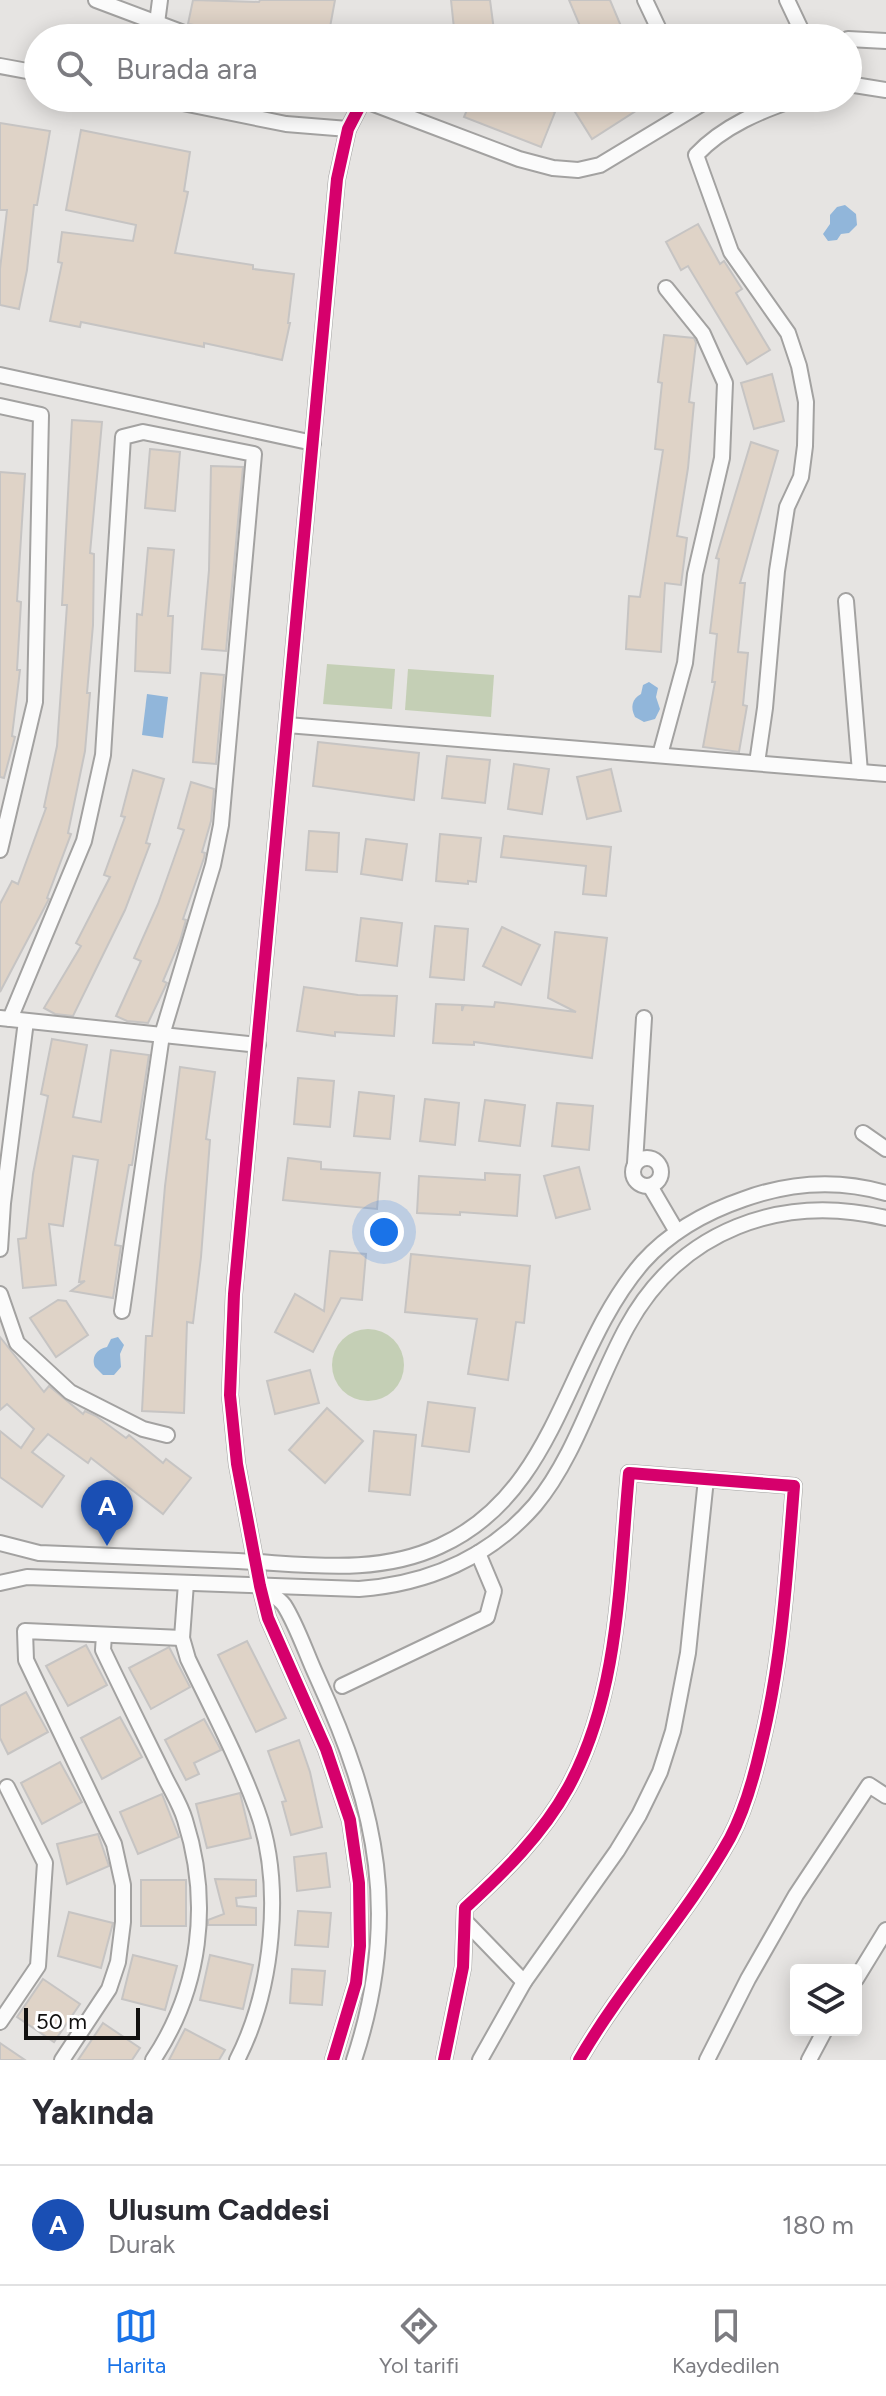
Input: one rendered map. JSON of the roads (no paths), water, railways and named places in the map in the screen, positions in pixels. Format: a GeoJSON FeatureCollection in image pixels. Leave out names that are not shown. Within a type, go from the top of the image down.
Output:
{"type":"FeatureCollection","features":[{"type":"Feature","properties":{"kind":"street"},"geometry":{"type":"LineString","coordinates":[[98,1],[157,23],[160,0]]}},
{"type":"Feature","properties":{"kind":"street"},"geometry":{"type":"LineString","coordinates":[[645,0],[656,24]]}},
{"type":"Feature","properties":{"kind":"street"},"geometry":{"type":"LineString","coordinates":[[787,0],[798,24]]}},
{"type":"Feature","properties":{"kind":"street"},"geometry":{"type":"LineString","coordinates":[[862,40],[886,41]]}},
{"type":"Feature","properties":{"kind":"street"},"geometry":{"type":"LineString","coordinates":[[0,66],[24,70]]}},
{"type":"Feature","properties":{"kind":"street"},"geometry":{"type":"LineString","coordinates":[[862,86],[886,90]]}},
{"type":"Feature","properties":{"kind":"street"},"geometry":{"type":"LineString","coordinates":[[227,112],[286,124],[348,129]]}},
{"type":"Feature","properties":{"kind":"street"},"geometry":{"type":"LineString","coordinates":[[333,2060],[356,1983],[360,1946],[359,1883],[350,1820],[326,1749],[268,1618],[237,1464],[230,1395],[234,1294],[337,179],[348,129],[355,112]]}},
{"type":"Feature","properties":{"kind":"street"},"geometry":{"type":"LineString","coordinates":[[395,112],[519,159],[553,168],[578,170],[600,165],[679,112]]}},
{"type":"Feature","properties":{"kind":"street"},"geometry":{"type":"LineString","coordinates":[[757,763],[777,571],[787,507],[801,477],[806,402],[788,333],[731,252],[696,155],[708,142],[759,112]]}},
{"type":"Feature","properties":{"kind":"street"},"geometry":{"type":"LineString","coordinates":[[660,755],[685,663],[695,574],[722,458],[725,383],[703,334],[666,288]]}},
{"type":"Feature","properties":{"kind":"street"},"geometry":{"type":"LineString","coordinates":[[0,375],[313,443]]}},
{"type":"Feature","properties":{"kind":"street"},"geometry":{"type":"LineString","coordinates":[[0,406],[41,415],[35,702],[0,850]]}},
{"type":"Feature","properties":{"kind":"street"},"geometry":{"type":"LineString","coordinates":[[122,1311],[162,1035],[213,865],[221,825],[254,454],[143,432],[123,437],[103,755],[84,841],[5,1019],[26,1021],[162,1035],[258,1045]]}},
{"type":"Feature","properties":{"kind":"street"},"geometry":{"type":"LineString","coordinates":[[846,601],[860,772]]}},
{"type":"Feature","properties":{"kind":"street"},"geometry":{"type":"LineString","coordinates":[[287,725],[886,774]]}},
{"type":"Feature","properties":{"kind":"street"},"geometry":{"type":"LineString","coordinates":[[644,1018],[632,1173],[636,1182],[650,1186],[677,1232]]}},
{"type":"Feature","properties":{"kind":"street"},"geometry":{"type":"LineString","coordinates":[[0,1249],[26,1021]]}},
{"type":"Feature","properties":{"kind":"street"},"geometry":{"type":"LineString","coordinates":[[863,1133],[886,1149]]}},
{"type":"Feature","properties":{"kind":"street"},"geometry":{"type":"LineString","coordinates":[[635,1163],[648,1157],[657,1162],[661,1176],[650,1186]]}},
{"type":"Feature","properties":{"kind":"street"},"geometry":{"type":"LineString","coordinates":[[0,1543],[39,1553],[355,1566],[410,1558],[439,1547],[462,1535],[511,1495],[531,1466],[618,1295],[645,1260],[677,1232],[723,1206],[775,1189],[799,1185],[843,1185],[886,1193]]}},
{"type":"Feature","properties":{"kind":"street"},"geometry":{"type":"LineString","coordinates":[[0,1583],[27,1577],[359,1589],[423,1579],[446,1571],[504,1536],[537,1503],[564,1458],[627,1327],[646,1296],[664,1276],[701,1245],[757,1218],[792,1211],[845,1210],[886,1218]]}},
{"type":"Feature","properties":{"kind":"street"},"geometry":{"type":"LineString","coordinates":[[0,1294],[17,1343],[70,1392],[143,1429],[167,1435]]}},
{"type":"Feature","properties":{"kind":"street"},"geometry":{"type":"LineString","coordinates":[[444,2060],[463,1967],[465,1908],[508,1868],[542,1828],[568,1788],[592,1735],[604,1695],[614,1629],[629,1473],[794,1486],[784,1620],[767,1721],[752,1785],[731,1836],[684,1912],[615,2002],[579,2060]]}},
{"type":"Feature","properties":{"kind":"street"},"geometry":{"type":"LineString","coordinates":[[480,2060],[524,1982],[617,1851],[660,1772],[673,1731],[688,1653],[706,1479]]}},
{"type":"Feature","properties":{"kind":"street"},"geometry":{"type":"LineString","coordinates":[[342,1686],[487,1617],[494,1591],[478,1553]]}},
{"type":"Feature","properties":{"kind":"street"},"geometry":{"type":"LineString","coordinates":[[186,1583],[182,1638],[188,1659],[258,1812],[269,1863],[269,1952],[259,2004],[237,2060]]}},
{"type":"Feature","properties":{"kind":"street"},"geometry":{"type":"LineString","coordinates":[[260,1586],[283,1604],[335,1717],[374,1838],[380,1901],[377,1965],[367,2017],[354,2060]]}},
{"type":"Feature","properties":{"kind":"street"},"geometry":{"type":"LineString","coordinates":[[62,2060],[109,1989],[118,1962],[123,1885],[114,1844],[26,1660],[25,1631],[182,1638]]}},
{"type":"Feature","properties":{"kind":"street"},"geometry":{"type":"LineString","coordinates":[[104,1635],[103,1650],[185,1819],[196,1871],[199,1925],[195,1960],[183,2006],[153,2060]]}},
{"type":"Feature","properties":{"kind":"street"},"geometry":{"type":"LineString","coordinates":[[707,2060],[796,1895],[869,1785],[886,1796]]}},
{"type":"Feature","properties":{"kind":"street"},"geometry":{"type":"LineString","coordinates":[[0,2022],[38,1966],[45,1863],[7,1787]]}},
{"type":"Feature","properties":{"kind":"street"},"geometry":{"type":"LineString","coordinates":[[465,1921],[524,1982]]}},
{"type":"Feature","properties":{"kind":"street"},"geometry":{"type":"LineString","coordinates":[[862,1969],[886,1930]]}},
{"type":"Feature","properties":{"kind":"street"},"geometry":{"type":"LineString","coordinates":[[809,2060],[822,2036]]}},
{"type":"Feature","properties":{"kind":"water"},"geometry":{"type":"Polygon","coordinates":[[[845,205],[856,214],[857,225],[837,240],[828,241],[823,234],[830,224],[830,215],[837,207],[845,205]]]}},
{"type":"Feature","properties":{"kind":"water"},"geometry":{"type":"Polygon","coordinates":[[[649,682],[658,688],[656,697],[660,709],[655,719],[644,722],[635,717],[632,707],[643,685],[649,682]]]}},
{"type":"Feature","properties":{"kind":"water"},"geometry":{"type":"Polygon","coordinates":[[[147,694],[168,697],[163,738],[142,735],[147,694]]]}},
{"type":"Feature","properties":{"kind":"water"},"geometry":{"type":"Polygon","coordinates":[[[118,1337],[124,1345],[120,1354],[121,1367],[114,1375],[103,1375],[95,1367],[94,1357],[107,1347],[111,1339],[118,1337]]]}},
{"type":"Feature","properties":{"kind":"place","name":"Ulusum Caddesi"},"geometry":{"type":"Point","coordinates":[107,1546]}}]}
